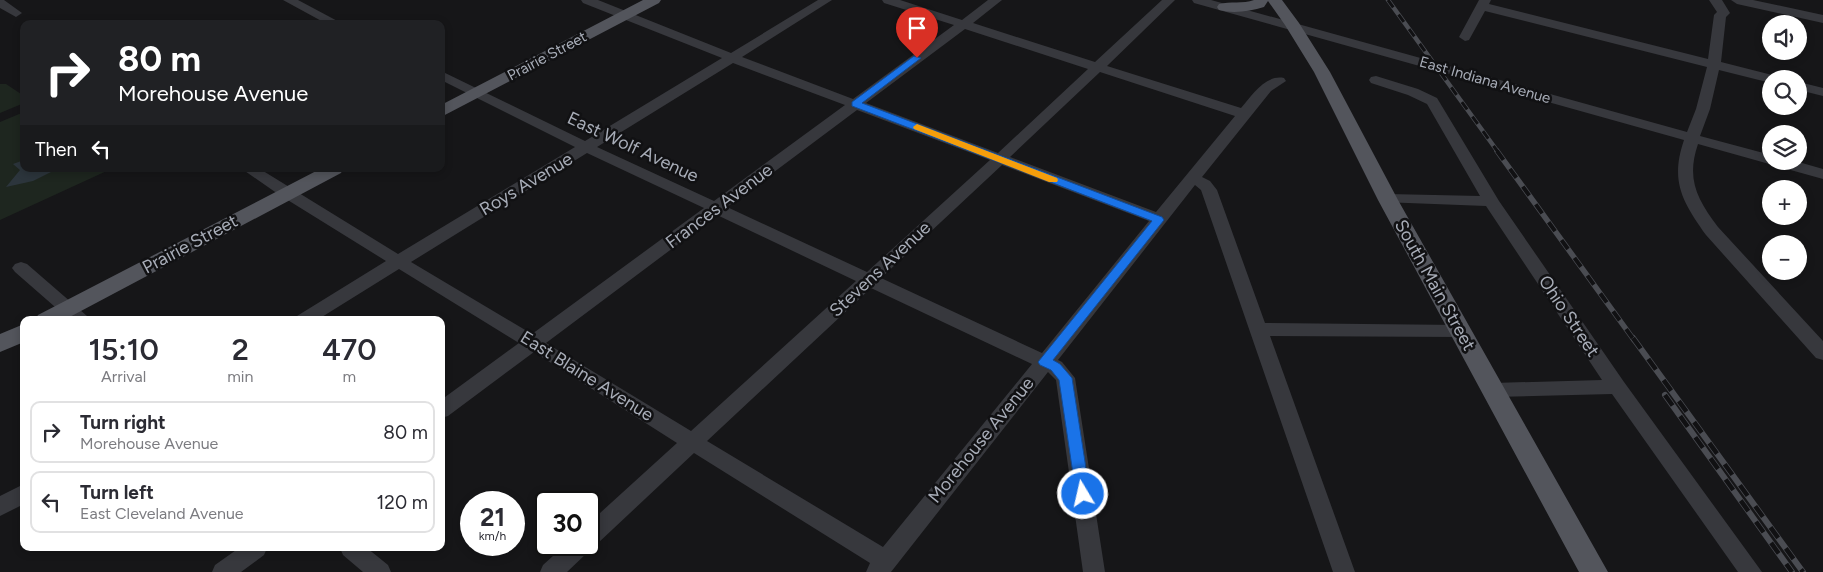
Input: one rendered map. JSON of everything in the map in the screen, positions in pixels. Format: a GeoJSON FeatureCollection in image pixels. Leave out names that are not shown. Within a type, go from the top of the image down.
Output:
{"type":"FeatureCollection","features":[{"type":"Feature","properties":{"kind":"main road","name":"Prairie Street"},"geometry":{"type":"LineString","coordinates":[[445,110],[654,0]]}},
{"type":"Feature","properties":{"kind":"main road"},"geometry":{"type":"LineString","coordinates":[[1224,7],[1254,6],[1259,4],[1261,0]]}},
{"type":"Feature","properties":{"kind":"main road","name":"South Main Street"},"geometry":{"type":"LineString","coordinates":[[1274,0],[1313,57],[1460,331],[1594,572]]}},
{"type":"Feature","properties":{"kind":"main road","name":"Prairie Street"},"geometry":{"type":"LineString","coordinates":[[74,314],[328,172]]}},
{"type":"Feature","properties":{"kind":"main road"},"geometry":{"type":"LineString","coordinates":[[0,344],[20,334]]}},
{"type":"Feature","properties":{"kind":"street"},"geometry":{"type":"LineString","coordinates":[[588,0],[733,58],[1159,220]]}},
{"type":"Feature","properties":{"kind":"street","name":"Roys Avenue"},"geometry":{"type":"LineString","coordinates":[[310,316],[826,0]]}},
{"type":"Feature","properties":{"kind":"street"},"geometry":{"type":"LineString","coordinates":[[888,0],[1244,114]]}},
{"type":"Feature","properties":{"kind":"street","name":"Frances Avenue"},"geometry":{"type":"LineString","coordinates":[[445,408],[996,0]]}},
{"type":"Feature","properties":{"kind":"street","name":"Stevens Avenue"},"geometry":{"type":"LineString","coordinates":[[600,527],[1000,159],[1169,0]]}},
{"type":"Feature","properties":{"kind":"street","name":"East Indiana Avenue"},"geometry":{"type":"LineString","coordinates":[[1198,0],[1762,157]]}},
{"type":"Feature","properties":{"kind":"street"},"geometry":{"type":"LineString","coordinates":[[1703,0],[1720,15]]}},
{"type":"Feature","properties":{"kind":"street"},"geometry":{"type":"LineString","coordinates":[[1714,0],[1722,7],[1724,13],[1720,15],[1706,99],[1687,158],[1685,179],[1688,193],[1712,232],[1823,353]]}},
{"type":"Feature","properties":{"kind":"street"},"geometry":{"type":"LineString","coordinates":[[1737,0],[1823,19]]}},
{"type":"Feature","properties":{"kind":"street"},"geometry":{"type":"LineString","coordinates":[[296,1],[330,20]]}},
{"type":"Feature","properties":{"kind":"street"},"geometry":{"type":"LineString","coordinates":[[0,3],[16,13]]}},
{"type":"Feature","properties":{"kind":"street"},"geometry":{"type":"LineString","coordinates":[[1465,37],[1483,3],[1762,77]]}},
{"type":"Feature","properties":{"kind":"street","name":"East Wolf Avenue"},"geometry":{"type":"LineString","coordinates":[[445,77],[716,209],[1055,367],[1065,378],[1094,572]]}},
{"type":"Feature","properties":{"kind":"street","name":"Ohio Street"},"geometry":{"type":"LineString","coordinates":[[1376,80],[1413,92],[1432,101],[1491,201],[1617,387],[1751,572]]}},
{"type":"Feature","properties":{"kind":"street","name":"Morehouse Avenue"},"geometry":{"type":"LineString","coordinates":[[881,566],[1244,114],[1266,88],[1279,81]]}},
{"type":"Feature","properties":{"kind":"street"},"geometry":{"type":"LineString","coordinates":[[1807,88],[1823,92]]}},
{"type":"Feature","properties":{"kind":"street"},"geometry":{"type":"LineString","coordinates":[[1807,169],[1823,174]]}},
{"type":"Feature","properties":{"kind":"street","name":"East Blaine Avenue"},"geometry":{"type":"LineString","coordinates":[[255,172],[533,343],[607,391],[693,441],[881,566]]}},
{"type":"Feature","properties":{"kind":"street"},"geometry":{"type":"LineString","coordinates":[[1192,178],[1205,184],[1209,190],[1260,329],[1344,572]]}},
{"type":"Feature","properties":{"kind":"street"},"geometry":{"type":"LineString","coordinates":[[1388,199],[1491,201]]}},
{"type":"Feature","properties":{"kind":"street"},"geometry":{"type":"LineString","coordinates":[[21,268],[74,314]]}},
{"type":"Feature","properties":{"kind":"street"},"geometry":{"type":"LineString","coordinates":[[1260,329],[1460,331]]}},
{"type":"Feature","properties":{"kind":"street"},"geometry":{"type":"LineString","coordinates":[[1493,390],[1617,387]]}},
{"type":"Feature","properties":{"kind":"street"},"geometry":{"type":"LineString","coordinates":[[0,507],[20,495]]}},
{"type":"Feature","properties":{"kind":"street"},"geometry":{"type":"LineString","coordinates":[[223,572],[252,551]]}},
{"type":"Feature","properties":{"kind":"street"},"geometry":{"type":"LineString","coordinates":[[355,551],[380,572]]}},
{"type":"Feature","properties":{"kind":"street"},"geometry":{"type":"LineString","coordinates":[[551,572],[568,556]]}},
{"type":"Feature","properties":{"kind":"shaded area"},"geometry":{"type":"Polygon","coordinates":[[[0,84],[6,84],[20,93],[20,105],[0,113],[0,84]]]}},
{"type":"Feature","properties":{"kind":"shaded area"},"geometry":{"type":"Polygon","coordinates":[[[20,114],[20,172],[104,172],[0,220],[0,122],[20,114]]]}},
{"type":"Feature","properties":{"kind":"shaded area"},"geometry":{"type":"Polygon","coordinates":[[[20,161],[20,170],[13,164],[20,161]]]}},
{"type":"Feature","properties":{"kind":"shaded area"},"geometry":{"type":"Polygon","coordinates":[[[20,170],[20,172],[51,172],[33,181],[6,187],[20,170]]]}},
{"type":"Feature","properties":{"kind":"railway"},"geometry":{"type":"LineString","coordinates":[[1388,0],[1498,152]]}},
{"type":"Feature","properties":{"kind":"railway"},"geometry":{"type":"LineString","coordinates":[[1497,151],[1634,340]]}},
{"type":"Feature","properties":{"kind":"railway"},"geometry":{"type":"LineString","coordinates":[[1633,338],[1803,572]]}},
{"type":"Feature","properties":{"kind":"railway"},"geometry":{"type":"LineString","coordinates":[[1665,395],[1792,572]]}},
{"type":"Feature","properties":{"kind":"slow traffic"},"geometry":{"type":"LineString","coordinates":[[917,127],[1053,180]]}},
{"type":"Feature","properties":{"kind":"route"},"geometry":{"type":"LineString","coordinates":[[917,58],[855,104],[1159,220],[1045,362],[1055,367],[1065,378],[1083,494]]}}]}
